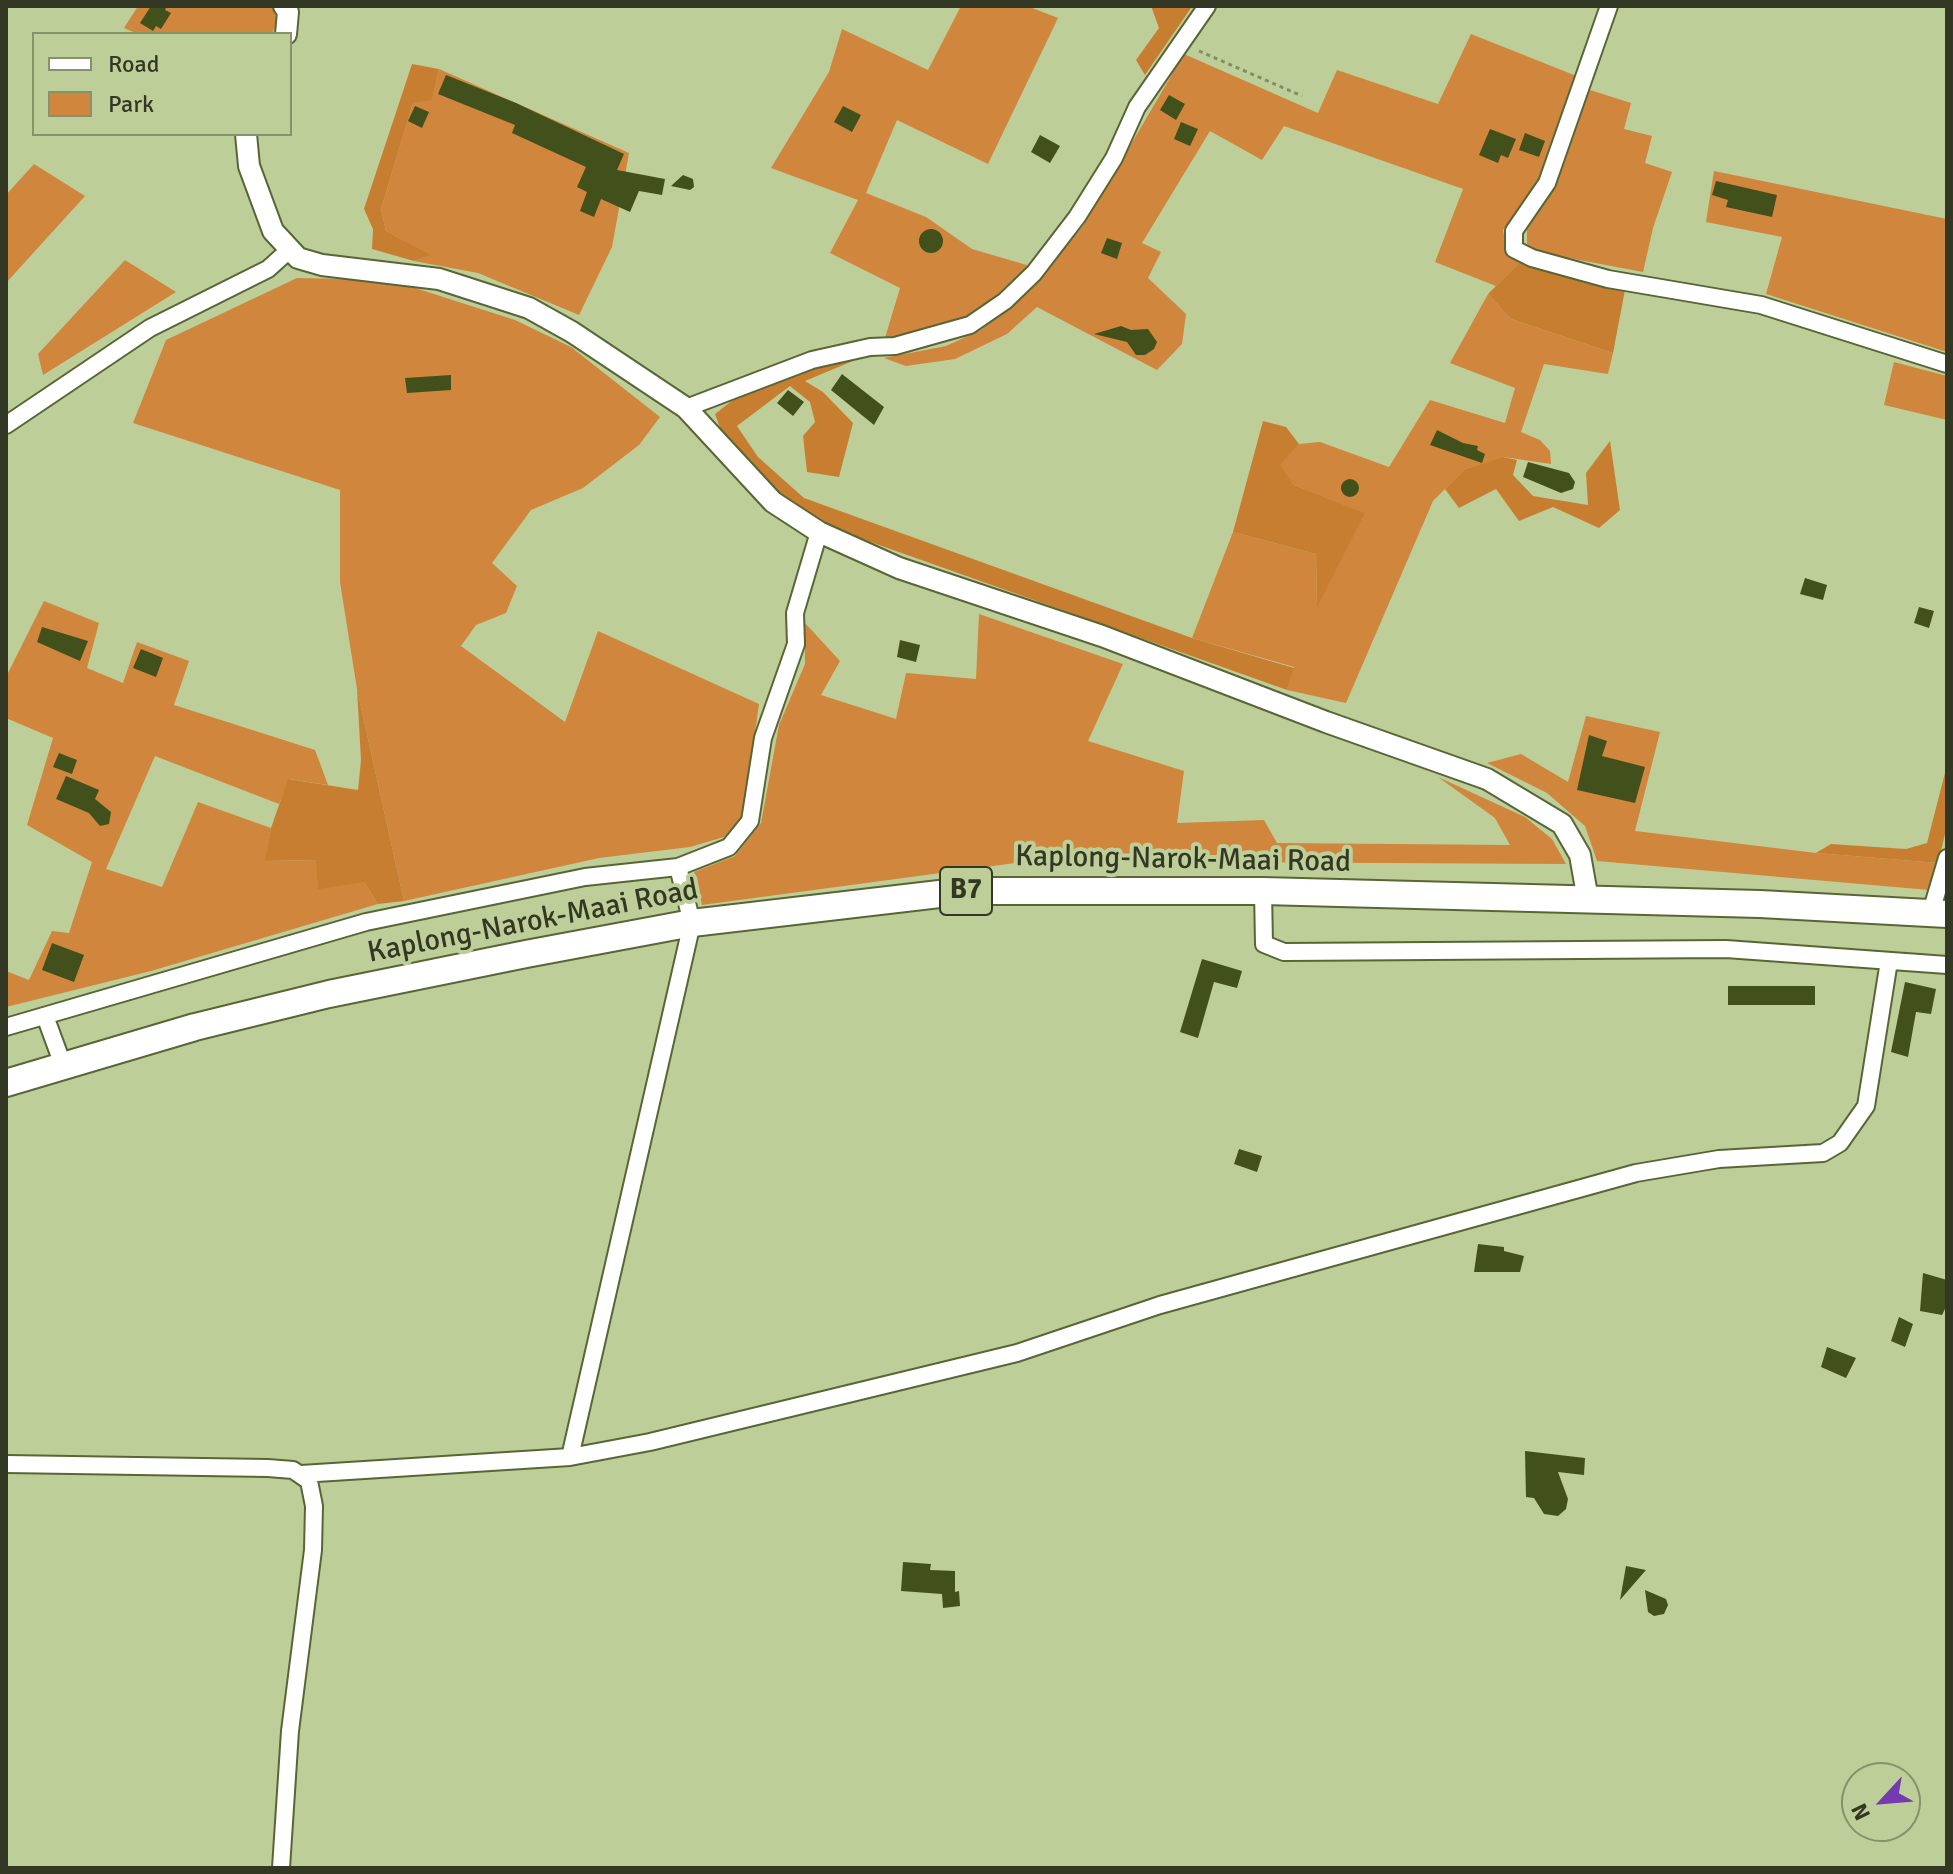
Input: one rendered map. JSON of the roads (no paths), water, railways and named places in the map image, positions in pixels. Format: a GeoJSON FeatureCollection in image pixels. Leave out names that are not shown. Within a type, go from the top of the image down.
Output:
{"type":"FeatureCollection","features":[{"type":"Feature","properties":{"kind":"highway","name":"Kaplong-Narok-Maai Road"},"geometry":{"type":"LineString","coordinates":[[6,1083],[195,1027],[329,994],[692,923],[965,891],[1263,891],[1939,913]]}},
{"type":"Feature","properties":{"kind":"street"},"geometry":{"type":"LineString","coordinates":[[284,6],[288,12],[286,32]]}},
{"type":"Feature","properties":{"kind":"street"},"geometry":{"type":"LineString","coordinates":[[686,408],[812,360],[856,350],[895,346],[970,325],[1005,301],[1034,273],[1077,217],[1114,158],[1137,107],[1207,6]]}},
{"type":"Feature","properties":{"kind":"street"},"geometry":{"type":"LineString","coordinates":[[1609,6],[1547,183],[1514,231],[1514,249],[1532,258],[1608,279],[1761,305],[1947,364]]}},
{"type":"Feature","properties":{"kind":"street"},"geometry":{"type":"LineString","coordinates":[[246,136],[249,166],[273,231],[288,251],[298,258],[322,265],[439,279],[529,308],[572,332],[686,408],[773,502],[819,532],[899,568],[1102,636],[1326,722],[1487,779],[1562,824],[1580,855],[1588,900]]}},
{"type":"Feature","properties":{"kind":"street"},"geometry":{"type":"LineString","coordinates":[[6,425],[150,328],[268,269],[288,251]]}},
{"type":"Feature","properties":{"kind":"street"},"geometry":{"type":"LineString","coordinates":[[6,1027],[366,922],[571,879],[678,867],[729,847],[750,821],[763,738],[796,644],[795,613],[819,532]]}},
{"type":"Feature","properties":{"kind":"street"},"geometry":{"type":"LineString","coordinates":[[1939,913],[1947,858]]}},
{"type":"Feature","properties":{"kind":"street"},"geometry":{"type":"LineString","coordinates":[[570,1457],[692,923],[678,867]]}},
{"type":"Feature","properties":{"kind":"street"},"geometry":{"type":"LineString","coordinates":[[1263,891],[1264,944],[1284,952],[1726,949],[1947,965]]}},
{"type":"Feature","properties":{"kind":"street"},"geometry":{"type":"LineString","coordinates":[[6,1464],[268,1468],[301,1474],[570,1457],[650,1442],[1017,1353],[1175,1301],[1636,1173],[1719,1159],[1823,1153],[1840,1143],[1866,1106],[1889,961]]}},
{"type":"Feature","properties":{"kind":"street"},"geometry":{"type":"LineString","coordinates":[[45,1016],[63,1065]]}},
{"type":"Feature","properties":{"kind":"street"},"geometry":{"type":"LineString","coordinates":[[281,1868],[290,1731],[310,1586],[314,1523],[309,1481],[301,1474]]}}]}
